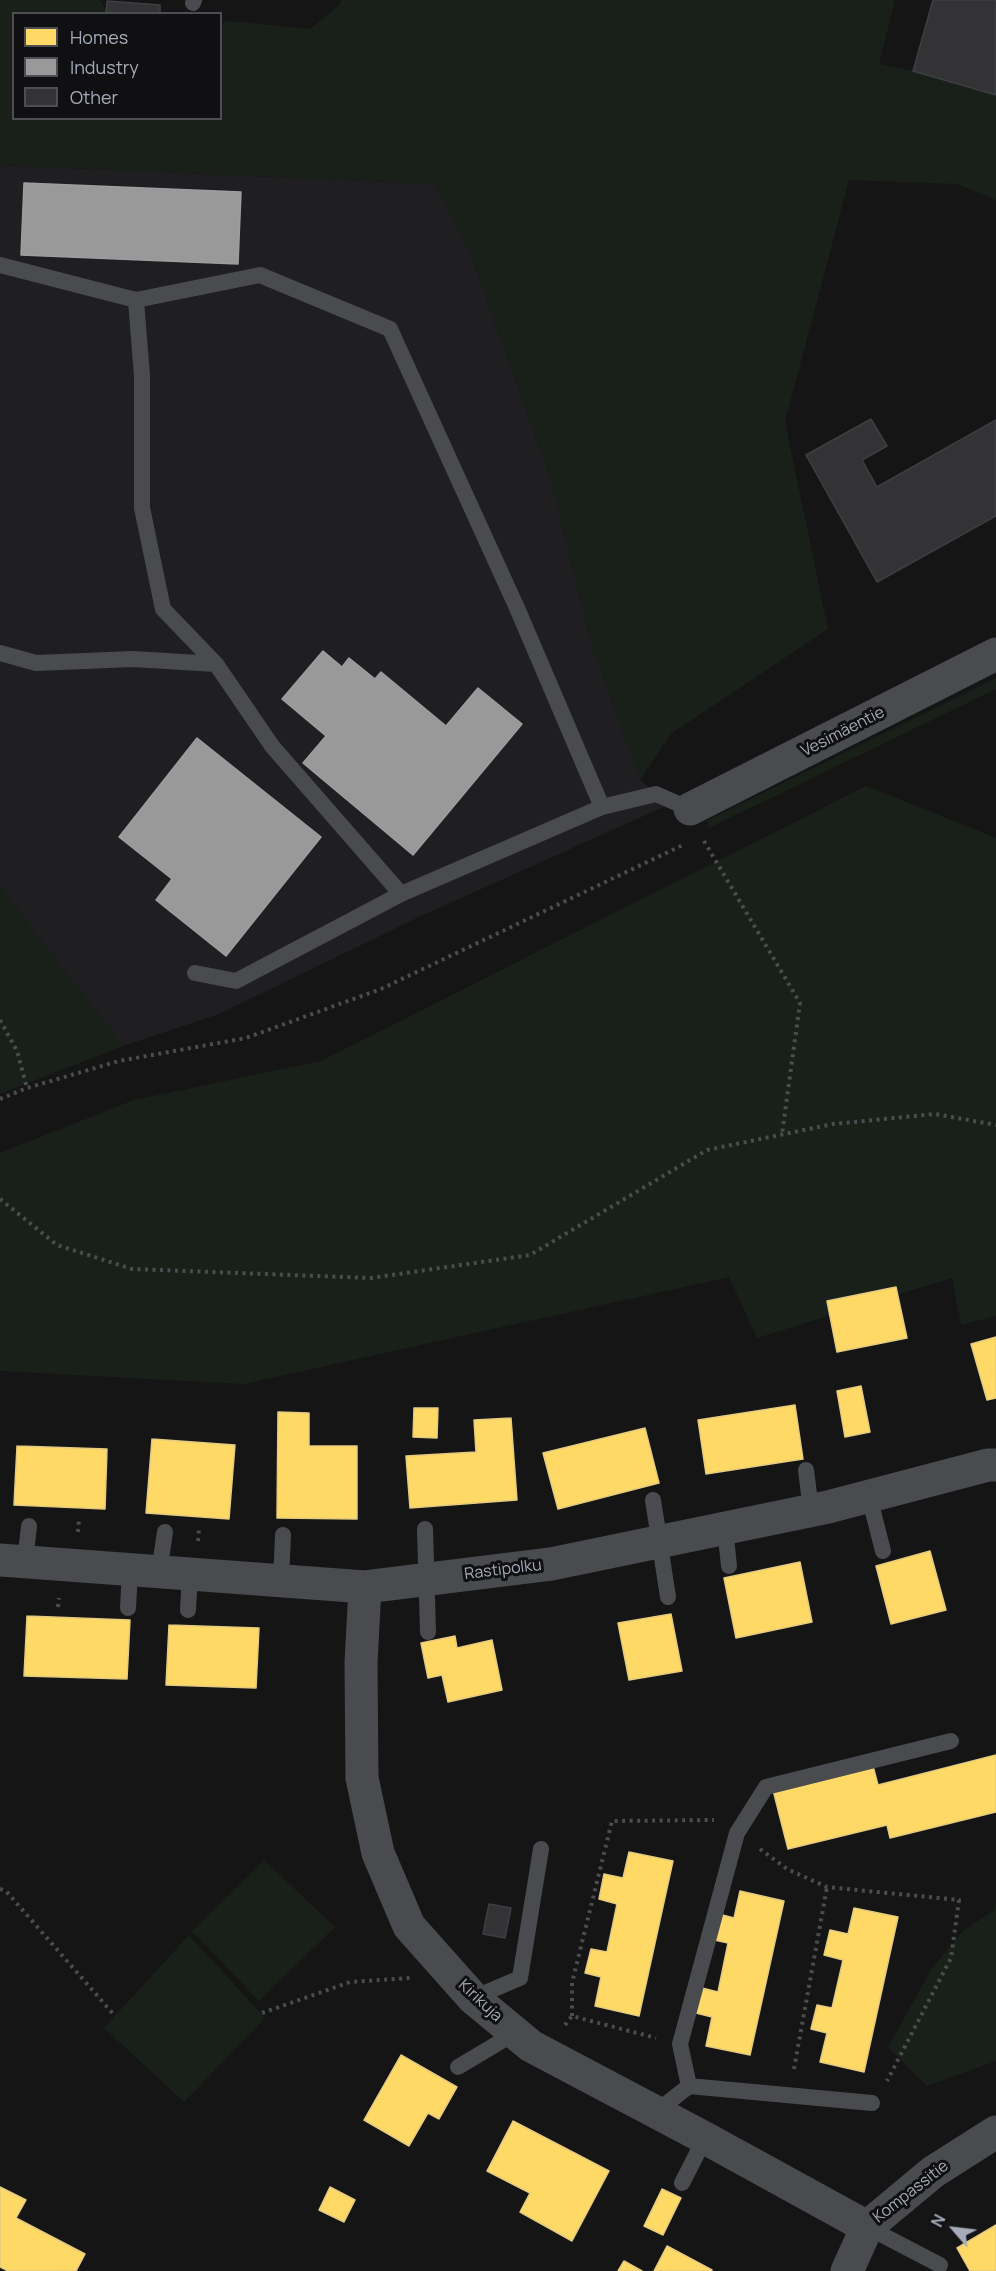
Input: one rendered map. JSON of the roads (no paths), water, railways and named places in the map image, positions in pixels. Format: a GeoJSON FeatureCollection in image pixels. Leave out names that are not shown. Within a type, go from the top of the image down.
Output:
{"type":"FeatureCollection","features":[{"type":"Feature","properties":{"kind":"street","name":"Vesimäentie"},"geometry":{"type":"LineString","coordinates":[[696,823],[996,654]]}},
{"type":"Feature","properties":{"kind":"street","name":"Rastipolku"},"geometry":{"type":"LineString","coordinates":[[12,1561],[365,1587],[551,1564],[659,1542],[869,1496],[993,1459]]}},
{"type":"Feature","properties":{"kind":"street","name":"Kirikuja"},"geometry":{"type":"LineString","coordinates":[[365,1587],[361,1663],[362,1778],[378,1853],[409,1926],[462,1987],[531,2046],[867,2227]]}},
{"type":"Feature","properties":{"kind":"street","name":"Kompassitie"},"geometry":{"type":"LineString","coordinates":[[847,2271],[867,2227],[933,2172],[996,2132]]}},
{"type":"Feature","properties":{"kind":"lane"},"geometry":{"type":"LineString","coordinates":[[0,265],[136,300],[260,274],[390,329],[517,608],[602,807]]}},
{"type":"Feature","properties":{"kind":"lane"},"geometry":{"type":"LineString","coordinates":[[136,300],[142,376],[141,508],[164,609],[216,664],[272,746],[401,894]]}},
{"type":"Feature","properties":{"kind":"lane"},"geometry":{"type":"LineString","coordinates":[[0,653],[36,663],[133,659],[216,664]]}},
{"type":"Feature","properties":{"kind":"lane"},"geometry":{"type":"LineString","coordinates":[[195,973],[237,981],[401,894],[602,807],[656,794],[696,823]]}},
{"type":"Feature","properties":{"kind":"lane"},"geometry":{"type":"LineString","coordinates":[[806,1470],[811,1510]]}},
{"type":"Feature","properties":{"kind":"lane"},"geometry":{"type":"LineString","coordinates":[[869,1496],[883,1551]]}},
{"type":"Feature","properties":{"kind":"lane"},"geometry":{"type":"LineString","coordinates":[[653,1500],[668,1597]]}},
{"type":"Feature","properties":{"kind":"lane"},"geometry":{"type":"LineString","coordinates":[[12,1561],[29,1526]]}},
{"type":"Feature","properties":{"kind":"lane"},"geometry":{"type":"LineString","coordinates":[[725,1528],[729,1566]]}},
{"type":"Feature","properties":{"kind":"lane"},"geometry":{"type":"LineString","coordinates":[[425,1529],[428,1632]]}},
{"type":"Feature","properties":{"kind":"lane"},"geometry":{"type":"LineString","coordinates":[[128,1608],[160,1572],[165,1532]]}},
{"type":"Feature","properties":{"kind":"lane"},"geometry":{"type":"LineString","coordinates":[[281,1581],[283,1535]]}},
{"type":"Feature","properties":{"kind":"lane"},"geometry":{"type":"LineString","coordinates":[[160,1572],[188,1610]]}},
{"type":"Feature","properties":{"kind":"lane"},"geometry":{"type":"LineString","coordinates":[[689,2086],[680,2044],[737,1833],[766,1787],[951,1741]]}},
{"type":"Feature","properties":{"kind":"lane"},"geometry":{"type":"LineString","coordinates":[[462,1987],[520,1978],[541,1849]]}},
{"type":"Feature","properties":{"kind":"lane"},"geometry":{"type":"LineString","coordinates":[[458,2067],[515,2033]]}},
{"type":"Feature","properties":{"kind":"lane"},"geometry":{"type":"LineString","coordinates":[[656,2112],[689,2086],[872,2103]]}},
{"type":"Feature","properties":{"kind":"lane"},"geometry":{"type":"LineString","coordinates":[[682,2183],[705,2138]]}},
{"type":"Feature","properties":{"kind":"lane"},"geometry":{"type":"LineString","coordinates":[[867,2227],[940,2265]]}}]}
